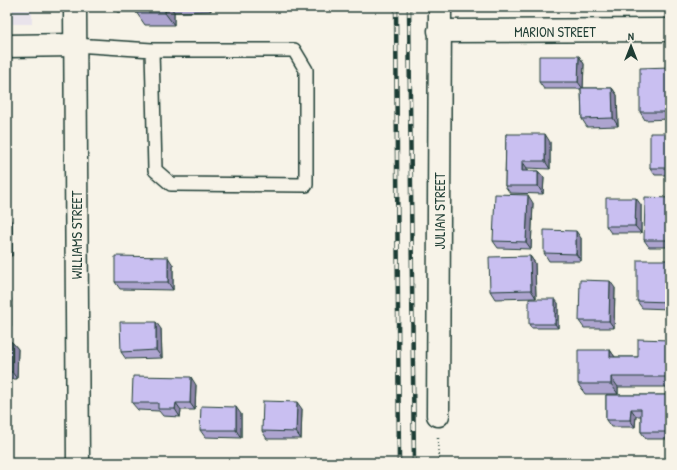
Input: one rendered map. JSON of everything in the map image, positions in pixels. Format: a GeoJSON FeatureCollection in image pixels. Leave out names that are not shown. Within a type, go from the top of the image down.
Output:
{"type":"FeatureCollection","features":[{"type":"Feature","properties":{"kind":"street","name":"WILLIAMS STREET"},"geometry":{"type":"LineString","coordinates":[[75,7],[78,463]]}},
{"type":"Feature","properties":{"kind":"street","name":"JULIAN STREET"},"geometry":{"type":"LineString","coordinates":[[438,415],[440,7]]}},
{"type":"Feature","properties":{"kind":"street","name":"MARION STREET"},"geometry":{"type":"LineString","coordinates":[[439,32],[670,30]]}},
{"type":"Feature","properties":{"kind":"street"},"geometry":{"type":"LineString","coordinates":[[7,46],[75,45]]}},
{"type":"Feature","properties":{"kind":"lane"},"geometry":{"type":"LineString","coordinates":[[75,45],[152,50],[294,50],[306,70],[306,185],[171,184],[155,170],[152,50]]}},
{"type":"Feature","properties":{"kind":"shaded area"},"geometry":{"type":"Polygon","coordinates":[[[7,7],[32,7],[32,24],[7,24],[7,7]]]}},
{"type":"Feature","properties":{"kind":"building"},"geometry":{"type":"Polygon","coordinates":[[[136,7],[165,7],[165,13],[136,13],[136,7]]]}},
{"type":"Feature","properties":{"kind":"building"},"geometry":{"type":"Polygon","coordinates":[[[539,56],[579,56],[578,82],[539,82],[539,56]]]}},
{"type":"Feature","properties":{"kind":"building"},"geometry":{"type":"Polygon","coordinates":[[[670,67],[670,112],[640,112],[640,68],[670,67]]]}},
{"type":"Feature","properties":{"kind":"building"},"geometry":{"type":"Polygon","coordinates":[[[581,88],[612,88],[613,118],[582,119],[581,88]]]}},
{"type":"Feature","properties":{"kind":"building"},"geometry":{"type":"Polygon","coordinates":[[[650,133],[670,133],[670,168],[650,168],[650,133]]]}},
{"type":"Feature","properties":{"kind":"building"},"geometry":{"type":"Polygon","coordinates":[[[506,134],[545,134],[545,161],[522,161],[522,171],[538,171],[538,186],[505,186],[506,134]]]}},
{"type":"Feature","properties":{"kind":"building"},"geometry":{"type":"Polygon","coordinates":[[[495,194],[528,195],[526,242],[493,241],[495,194]]]}},
{"type":"Feature","properties":{"kind":"building"},"geometry":{"type":"Polygon","coordinates":[[[645,197],[670,198],[670,240],[644,240],[645,197]]]}},
{"type":"Feature","properties":{"kind":"building"},"geometry":{"type":"Polygon","coordinates":[[[606,198],[636,198],[635,226],[606,226],[606,198]]]}},
{"type":"Feature","properties":{"kind":"building"},"geometry":{"type":"Polygon","coordinates":[[[544,230],[576,231],[576,254],[544,253],[544,230]]]}},
{"type":"Feature","properties":{"kind":"building"},"geometry":{"type":"Polygon","coordinates":[[[115,256],[168,257],[168,282],[115,282],[115,256]]]}},
{"type":"Feature","properties":{"kind":"building"},"geometry":{"type":"Polygon","coordinates":[[[530,256],[531,290],[490,291],[489,257],[530,256]]]}},
{"type":"Feature","properties":{"kind":"building"},"geometry":{"type":"Polygon","coordinates":[[[637,260],[670,260],[670,302],[637,301],[637,260]]]}},
{"type":"Feature","properties":{"kind":"building"},"geometry":{"type":"Polygon","coordinates":[[[580,280],[610,281],[609,321],[579,321],[580,280]]]}},
{"type":"Feature","properties":{"kind":"building"},"geometry":{"type":"Polygon","coordinates":[[[529,299],[555,299],[555,324],[529,324],[529,299]]]}},
{"type":"Feature","properties":{"kind":"building"},"geometry":{"type":"Polygon","coordinates":[[[120,322],[156,322],[156,350],[121,352],[120,322]]]}},
{"type":"Feature","properties":{"kind":"building"},"geometry":{"type":"Polygon","coordinates":[[[638,339],[670,340],[670,377],[611,377],[611,384],[578,384],[578,350],[610,350],[610,357],[638,357],[638,339]]]}},
{"type":"Feature","properties":{"kind":"building"},"geometry":{"type":"Polygon","coordinates":[[[7,342],[12,342],[12,372],[7,372],[7,342]]]}},
{"type":"Feature","properties":{"kind":"building"},"geometry":{"type":"Polygon","coordinates":[[[133,376],[191,377],[190,403],[176,403],[175,409],[158,409],[158,403],[132,403],[133,376]]]}},
{"type":"Feature","properties":{"kind":"building"},"geometry":{"type":"Polygon","coordinates":[[[606,395],[670,395],[670,432],[641,432],[641,409],[631,409],[630,420],[606,420],[606,395]]]}},
{"type":"Feature","properties":{"kind":"building"},"geometry":{"type":"Polygon","coordinates":[[[263,401],[297,402],[296,432],[262,431],[263,401]]]}},
{"type":"Feature","properties":{"kind":"building"},"geometry":{"type":"Polygon","coordinates":[[[201,406],[236,407],[236,430],[200,430],[201,406]]]}},
{"type":"Feature","properties":{"kind":"railway"},"geometry":{"type":"LineString","coordinates":[[396,7],[399,463]]}},
{"type":"Feature","properties":{"kind":"railway"},"geometry":{"type":"LineString","coordinates":[[409,7],[414,463]]}}]}
